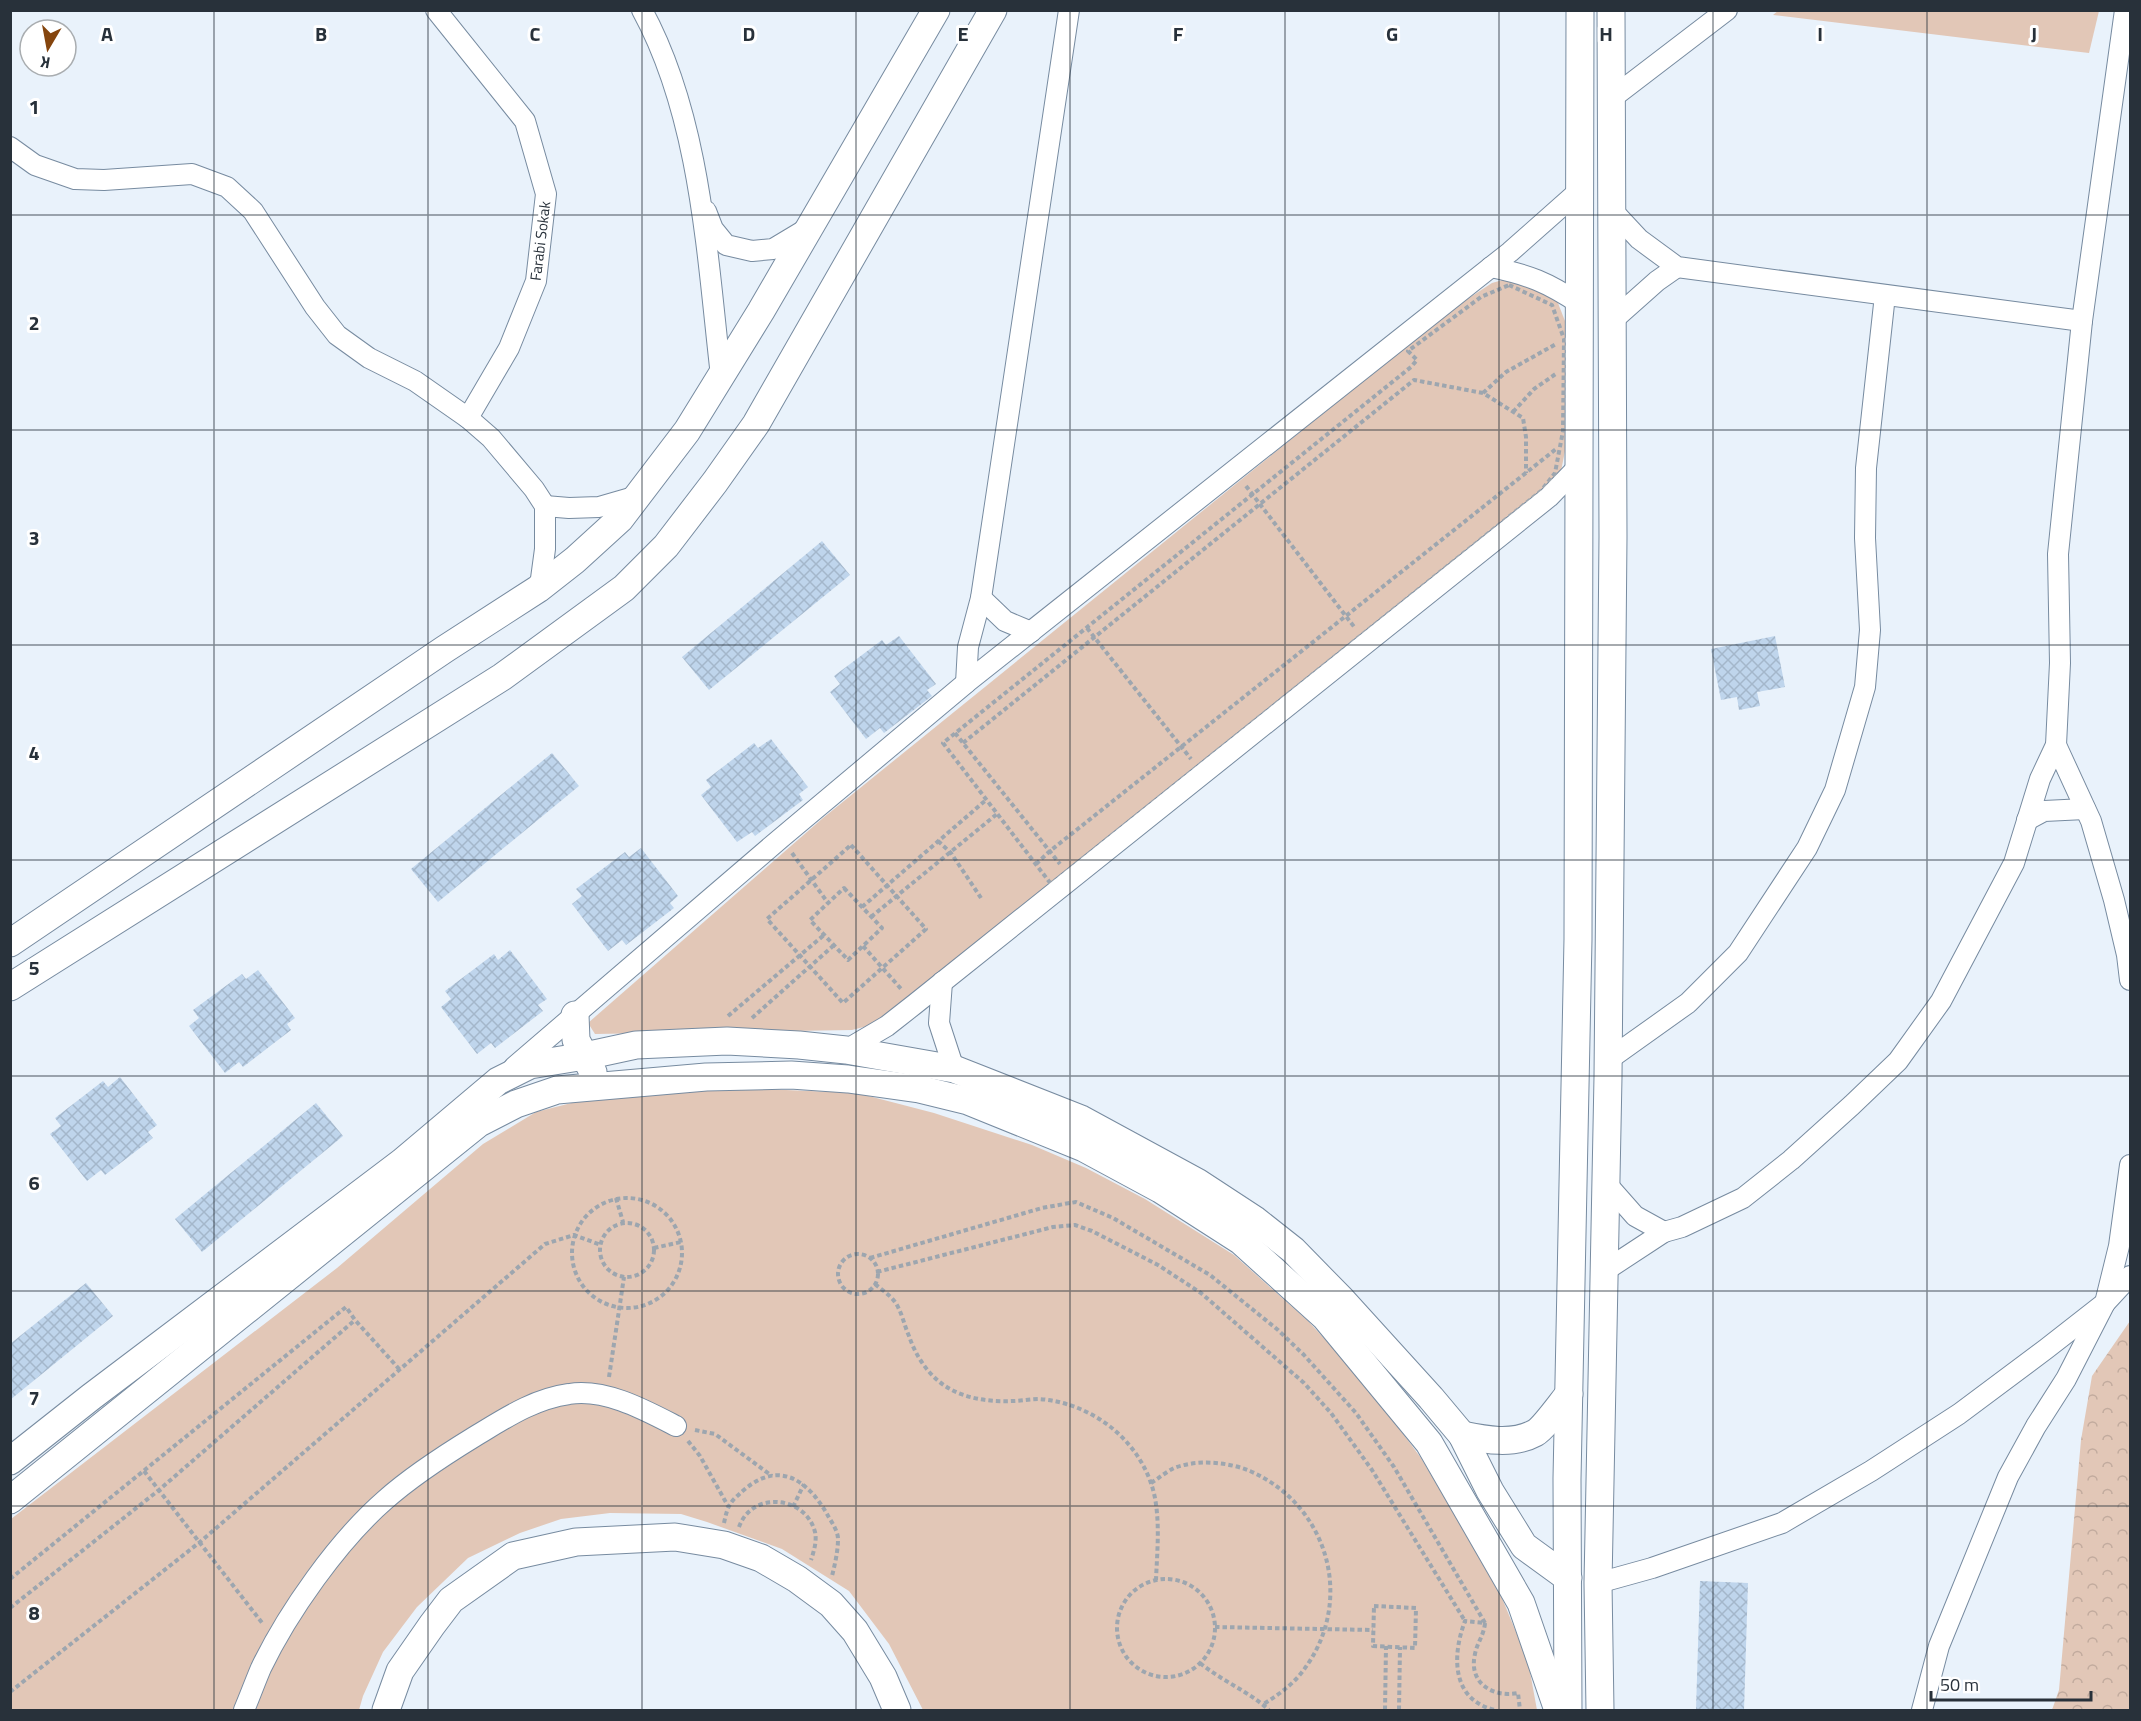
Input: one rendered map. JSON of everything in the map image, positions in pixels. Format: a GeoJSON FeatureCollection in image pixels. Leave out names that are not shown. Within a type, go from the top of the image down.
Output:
{"type":"FeatureCollection","features":[{"type":"Feature","properties":{"kind":"street","name":"Farabi Sokak"},"geometry":{"type":"LineString","coordinates":[[436,10],[525,121],[546,195],[536,281],[508,348],[468,418]]}},
{"type":"Feature","properties":{"kind":"street"},"geometry":{"type":"LineString","coordinates":[[642,10],[675,85],[700,195],[721,376]]}},
{"type":"Feature","properties":{"kind":"street"},"geometry":{"type":"LineString","coordinates":[[10,943],[540,586],[575,560],[620,519],[687,431],[761,311],[936,10]]}},
{"type":"Feature","properties":{"kind":"street"},"geometry":{"type":"LineString","coordinates":[[10,987],[502,677],[624,588],[666,546],[756,424],[993,10]]}},
{"type":"Feature","properties":{"kind":"street"},"geometry":{"type":"LineString","coordinates":[[966,683],[968,647],[981,598],[1069,10]]}},
{"type":"Feature","properties":{"kind":"street"},"geometry":{"type":"LineString","coordinates":[[1568,1710],[1569,1394],[1578,939],[1580,10]]}},
{"type":"Feature","properties":{"kind":"street"},"geometry":{"type":"LineString","coordinates":[[1600,1710],[1598,1583],[1608,1060],[1613,537],[1611,10]]}},
{"type":"Feature","properties":{"kind":"street"},"geometry":{"type":"LineString","coordinates":[[1612,98],[1727,10]]}},
{"type":"Feature","properties":{"kind":"street"},"geometry":{"type":"LineString","coordinates":[[1603,1272],[1664,1232],[1702,1218],[1743,1198],[1826,1129],[1898,1061],[1941,1001],[2014,863],[2040,779],[2056,745],[2060,663],[2058,554],[2082,321],[2125,10]]}},
{"type":"Feature","properties":{"kind":"street"},"geometry":{"type":"LineString","coordinates":[[10,147],[35,165],[75,178],[104,180],[192,174],[226,187],[253,211],[315,307],[337,335],[369,358],[415,381],[468,418],[491,438],[534,489],[545,506],[545,549],[540,586]]}},
{"type":"Feature","properties":{"kind":"street"},"geometry":{"type":"LineString","coordinates":[[10,1461],[402,1161],[966,683],[1491,267],[1580,190]]}},
{"type":"Feature","properties":{"kind":"street"},"geometry":{"type":"LineString","coordinates":[[700,195],[714,230],[726,245],[752,251],[773,249],[808,228]]}},
{"type":"Feature","properties":{"kind":"street"},"geometry":{"type":"LineString","coordinates":[[1612,210],[1639,239],[1677,267],[2082,321]]}},
{"type":"Feature","properties":{"kind":"street"},"geometry":{"type":"LineString","coordinates":[[1491,267],[1526,274],[1557,288],[1580,304]]}},
{"type":"Feature","properties":{"kind":"street"},"geometry":{"type":"LineString","coordinates":[[1612,321],[1657,281],[1677,267]]}},
{"type":"Feature","properties":{"kind":"street"},"geometry":{"type":"LineString","coordinates":[[1608,1060],[1688,1003],[1738,952],[1807,848],[1835,790],[1865,687],[1870,630],[1864,538],[1866,468],[1885,295]]}},
{"type":"Feature","properties":{"kind":"street"},"geometry":{"type":"LineString","coordinates":[[846,1050],[887,1026],[915,1004],[1549,497],[1579,466]]}},
{"type":"Feature","properties":{"kind":"street"},"geometry":{"type":"LineString","coordinates":[[545,506],[599,507],[637,496]]}},
{"type":"Feature","properties":{"kind":"street"},"geometry":{"type":"LineString","coordinates":[[981,598],[1005,621],[1030,632]]}},
{"type":"Feature","properties":{"kind":"street"},"geometry":{"type":"LineString","coordinates":[[2056,745],[2091,821],[2114,900],[2127,954],[2130,980]]}},
{"type":"Feature","properties":{"kind":"street"},"geometry":{"type":"LineString","coordinates":[[2027,820],[2044,811],[2085,809]]}},
{"type":"Feature","properties":{"kind":"street"},"geometry":{"type":"LineString","coordinates":[[942,982],[939,1023],[954,1069]]}},
{"type":"Feature","properties":{"kind":"street"},"geometry":{"type":"LineString","coordinates":[[575,1015],[576,1041],[600,1086]]}},
{"type":"Feature","properties":{"kind":"street"},"geometry":{"type":"LineString","coordinates":[[498,1081],[530,1065],[636,1045],[727,1041],[799,1045],[846,1050],[954,1069],[1081,1119],[1197,1182],[1255,1220],[1293,1250],[1342,1300],[1462,1435],[1490,1491],[1524,1546],[1568,1578]]}},
{"type":"Feature","properties":{"kind":"street"},"geometry":{"type":"LineString","coordinates":[[10,1500],[479,1123],[516,1104],[557,1090],[706,1077],[791,1075],[848,1078],[968,1101],[1084,1148],[1160,1189],[1241,1240],[1325,1317],[1429,1443],[1521,1602],[1558,1710]]}},
{"type":"Feature","properties":{"kind":"street"},"geometry":{"type":"LineString","coordinates":[[1922,1710],[1939,1646],[2008,1477],[2036,1426],[2066,1379],[2104,1303],[2119,1246],[2129,1191],[2130,1165]]}},
{"type":"Feature","properties":{"kind":"street"},"geometry":{"type":"LineString","coordinates":[[1605,1182],[1635,1215],[1664,1232]]}},
{"type":"Feature","properties":{"kind":"street"},"geometry":{"type":"LineString","coordinates":[[1598,1583],[1652,1568],[1782,1523],[1871,1471],[1959,1414],[2104,1303],[2130,1276]]}},
{"type":"Feature","properties":{"kind":"street"},"geometry":{"type":"LineString","coordinates":[[244,1710],[261,1668],[316,1576],[384,1500],[433,1462],[522,1408],[570,1393],[606,1397],[625,1402],[676,1426]]}},
{"type":"Feature","properties":{"kind":"street"},"geometry":{"type":"LineString","coordinates":[[1462,1435],[1510,1440],[1537,1432],[1569,1394]]}},
{"type":"Feature","properties":{"kind":"street"},"geometry":{"type":"LineString","coordinates":[[386,1710],[400,1671],[451,1600],[513,1556],[576,1542],[675,1537],[727,1546],[761,1558],[831,1604],[855,1631],[883,1677],[897,1710]]}},
{"type":"Feature","properties":{"kind":"path"},"geometry":{"type":"LineString","coordinates":[[1509,285],[1552,305],[1564,339],[1564,368],[1563,431],[1555,473],[1541,491],[1051,884],[943,743],[1411,367],[1417,360],[1408,351],[1481,297],[1509,285]]}},
{"type":"Feature","properties":{"kind":"path"},"geometry":{"type":"LineString","coordinates":[[1483,393],[1506,372],[1564,339]]}},
{"type":"Feature","properties":{"kind":"path"},"geometry":{"type":"LineString","coordinates":[[1514,412],[1534,389],[1564,368]]}},
{"type":"Feature","properties":{"kind":"path"},"geometry":{"type":"LineString","coordinates":[[963,743],[1414,380],[1483,393],[1523,418],[1526,437],[1526,473]]}},
{"type":"Feature","properties":{"kind":"path"},"geometry":{"type":"LineString","coordinates":[[1036,864],[1560,446]]}},
{"type":"Feature","properties":{"kind":"path"},"geometry":{"type":"LineString","coordinates":[[1234,470],[1361,636]]}},
{"type":"Feature","properties":{"kind":"path"},"geometry":{"type":"LineString","coordinates":[[1087,628],[1197,767]]}},
{"type":"Feature","properties":{"kind":"path"},"geometry":{"type":"LineString","coordinates":[[955,733],[1066,872]]}},
{"type":"Feature","properties":{"kind":"path"},"geometry":{"type":"LineString","coordinates":[[862,907],[986,800]]}},
{"type":"Feature","properties":{"kind":"path"},"geometry":{"type":"LineString","coordinates":[[871,917],[998,814]]}},
{"type":"Feature","properties":{"kind":"path"},"geometry":{"type":"LineString","coordinates":[[781,838],[828,903]]}},
{"type":"Feature","properties":{"kind":"path"},"geometry":{"type":"LineString","coordinates":[[938,841],[951,853],[981,898]]}},
{"type":"Feature","properties":{"kind":"path"},"geometry":{"type":"LineString","coordinates":[[851,845],[887,885],[927,929],[843,1003],[767,919],[851,845]]}},
{"type":"Feature","properties":{"kind":"path"},"geometry":{"type":"LineString","coordinates":[[844,888],[862,907],[882,928],[848,960],[810,920],[844,888]]}},
{"type":"Feature","properties":{"kind":"path"},"geometry":{"type":"LineString","coordinates":[[698,1042],[824,935]]}},
{"type":"Feature","properties":{"kind":"path"},"geometry":{"type":"LineString","coordinates":[[727,1041],[834,945]]}},
{"type":"Feature","properties":{"kind":"path"},"geometry":{"type":"LineString","coordinates":[[863,946],[915,1004]]}},
{"type":"Feature","properties":{"kind":"path"},"geometry":{"type":"LineString","coordinates":[[616,1198],[623,1222]]}},
{"type":"Feature","properties":{"kind":"path"},"geometry":{"type":"LineString","coordinates":[[616,1198],[642,1199],[654,1205],[674,1223],[681,1242],[682,1262],[671,1286],[662,1296],[638,1307],[620,1307],[599,1300],[588,1292],[574,1270],[571,1257],[574,1235],[582,1219],[603,1203],[616,1198]]}},
{"type":"Feature","properties":{"kind":"path"},"geometry":{"type":"LineString","coordinates":[[870,1258],[1042,1208],[1076,1202],[1113,1218],[1210,1275],[1278,1330],[1356,1413],[1394,1467],[1485,1623],[1484,1632],[1475,1651],[1474,1670],[1490,1692],[1509,1695],[1518,1693],[1520,1710]]}},
{"type":"Feature","properties":{"kind":"path"},"geometry":{"type":"LineString","coordinates":[[623,1222],[636,1224],[647,1231],[654,1243],[654,1256],[648,1267],[638,1275],[624,1277],[612,1272],[603,1263],[600,1250],[603,1238],[611,1228],[623,1222]]}},
{"type":"Feature","properties":{"kind":"path"},"geometry":{"type":"LineString","coordinates":[[877,1272],[1053,1227],[1075,1225],[1092,1231],[1158,1265],[1201,1293],[1304,1383],[1331,1413],[1372,1470],[1465,1621],[1457,1648],[1456,1661],[1458,1676],[1464,1689],[1485,1708],[1495,1710]]}},
{"type":"Feature","properties":{"kind":"path"},"geometry":{"type":"LineString","coordinates":[[10,1692],[200,1542],[545,1244],[574,1235],[601,1245]]}},
{"type":"Feature","properties":{"kind":"path"},"geometry":{"type":"LineString","coordinates":[[654,1248],[681,1242]]}},
{"type":"Feature","properties":{"kind":"path"},"geometry":{"type":"LineString","coordinates":[[859,1254],[870,1258],[877,1272],[875,1284],[866,1292],[854,1294],[843,1288],[838,1278],[839,1266],[847,1257],[859,1254]]}},
{"type":"Feature","properties":{"kind":"path"},"geometry":{"type":"LineString","coordinates":[[606,1397],[624,1277]]}},
{"type":"Feature","properties":{"kind":"path"},"geometry":{"type":"LineString","coordinates":[[875,1284],[895,1302],[918,1358],[949,1389],[974,1398],[1013,1401],[1036,1399],[1062,1402],[1099,1417],[1115,1430],[1135,1453],[1151,1483],[1158,1518],[1156,1580]]}},
{"type":"Feature","properties":{"kind":"path"},"geometry":{"type":"LineString","coordinates":[[10,1579],[346,1307],[400,1370]]}},
{"type":"Feature","properties":{"kind":"path"},"geometry":{"type":"LineString","coordinates":[[10,1608],[159,1490],[355,1320]]}},
{"type":"Feature","properties":{"kind":"path"},"geometry":{"type":"LineString","coordinates":[[676,1426],[714,1434],[773,1476]]}},
{"type":"Feature","properties":{"kind":"path"},"geometry":{"type":"LineString","coordinates":[[676,1426],[700,1456],[728,1506],[727,1546]]}},
{"type":"Feature","properties":{"kind":"path"},"geometry":{"type":"LineString","coordinates":[[1151,1483],[1174,1468],[1212,1462],[1239,1467],[1277,1486],[1305,1512],[1316,1530],[1328,1561],[1328,1612],[1321,1640],[1298,1677],[1263,1705]]}},
{"type":"Feature","properties":{"kind":"path"},"geometry":{"type":"LineString","coordinates":[[144,1471],[276,1642]]}},
{"type":"Feature","properties":{"kind":"path"},"geometry":{"type":"LineString","coordinates":[[727,1546],[749,1510],[772,1502],[785,1503],[800,1510],[810,1519],[816,1534],[810,1567],[811,1589],[830,1582],[835,1567],[838,1537],[822,1505],[804,1484],[789,1477],[773,1476],[752,1484],[728,1506]]}},
{"type":"Feature","properties":{"kind":"path"},"geometry":{"type":"LineString","coordinates":[[793,1507],[804,1484]]}},
{"type":"Feature","properties":{"kind":"path"},"geometry":{"type":"LineString","coordinates":[[1156,1580],[1173,1580],[1189,1586],[1203,1596],[1212,1610],[1215,1627],[1212,1644],[1200,1663],[1192,1670],[1176,1676],[1159,1677],[1143,1671],[1129,1661],[1120,1646],[1117,1630],[1119,1613],[1128,1598],[1140,1587],[1156,1580]]}},
{"type":"Feature","properties":{"kind":"path"},"geometry":{"type":"LineString","coordinates":[[1374,1606],[1416,1608],[1415,1648],[1373,1646],[1373,1630],[1374,1606]]}},
{"type":"Feature","properties":{"kind":"path"},"geometry":{"type":"LineString","coordinates":[[1465,1621],[1485,1623]]}},
{"type":"Feature","properties":{"kind":"path"},"geometry":{"type":"LineString","coordinates":[[1215,1627],[1373,1630]]}},
{"type":"Feature","properties":{"kind":"path"},"geometry":{"type":"LineString","coordinates":[[1385,1710],[1386,1646]]}},
{"type":"Feature","properties":{"kind":"path"},"geometry":{"type":"LineString","coordinates":[[1399,1710],[1400,1647]]}},
{"type":"Feature","properties":{"kind":"path"},"geometry":{"type":"LineString","coordinates":[[1200,1663],[1214,1675],[1253,1696],[1269,1710]]}},
{"type":"Feature","properties":{"kind":"green space"},"geometry":{"type":"Polygon","coordinates":[[[1779,10],[2099,11],[2089,53],[1773,15],[1779,10]]]}},
{"type":"Feature","properties":{"kind":"green space"},"geometry":{"type":"Polygon","coordinates":[[[1506,279],[1536,288],[1556,298],[1565,321],[1566,446],[1561,471],[1546,493],[883,1022],[852,1030],[595,1034],[588,1023],[823,818],[1452,309],[1492,283],[1506,279]]]}},
{"type":"Feature","properties":{"kind":"green space"},"geometry":{"type":"Polygon","coordinates":[[[738,1088],[857,1093],[934,1113],[1032,1145],[1086,1168],[1145,1199],[1234,1255],[1308,1321],[1364,1381],[1421,1458],[1497,1586],[1528,1661],[1537,1710],[923,1710],[889,1644],[849,1591],[782,1549],[707,1522],[681,1514],[610,1513],[561,1519],[520,1533],[468,1558],[417,1607],[383,1652],[359,1710],[11,1710],[11,1519],[337,1268],[483,1144],[536,1112],[599,1096],[738,1088]]]}},
{"type":"Feature","properties":{"kind":"green space"},"geometry":{"type":"Polygon","coordinates":[[[2130,1321],[2130,1710],[2052,1710],[2059,1690],[2081,1440],[2092,1376],[2130,1321]]]}},
{"type":"Feature","properties":{"kind":"building"},"geometry":{"type":"Polygon","coordinates":[[[822,541],[850,575],[709,690],[682,657],[822,541]]]}},
{"type":"Feature","properties":{"kind":"building"},"geometry":{"type":"Polygon","coordinates":[[[899,636],[936,684],[927,690],[932,696],[884,733],[880,728],[866,739],[830,692],[840,684],[834,676],[882,640],[886,645],[899,636]]]}},
{"type":"Feature","properties":{"kind":"building"},"geometry":{"type":"Polygon","coordinates":[[[1775,636],[1785,687],[1757,692],[1760,706],[1739,710],[1737,697],[1721,700],[1711,649],[1775,636]]]}},
{"type":"Feature","properties":{"kind":"building"},"geometry":{"type":"Polygon","coordinates":[[[771,739],[808,787],[799,794],[803,800],[755,836],[752,832],[737,842],[701,795],[711,787],[706,780],[754,743],[758,748],[771,739]]]}},
{"type":"Feature","properties":{"kind":"building"},"geometry":{"type":"Polygon","coordinates":[[[552,753],[579,786],[438,902],[411,869],[552,753]]]}},
{"type":"Feature","properties":{"kind":"building"},"geometry":{"type":"Polygon","coordinates":[[[641,848],[678,896],[670,903],[674,908],[626,945],[622,940],[608,951],[572,904],[582,896],[576,889],[625,852],[629,857],[641,848]]]}},
{"type":"Feature","properties":{"kind":"building"},"geometry":{"type":"Polygon","coordinates":[[[510,950],[547,999],[538,1005],[543,1011],[495,1048],[491,1043],[477,1054],[441,1007],[451,999],[445,991],[494,954],[498,960],[510,950]]]}},
{"type":"Feature","properties":{"kind":"building"},"geometry":{"type":"Polygon","coordinates":[[[258,970],[295,1018],[287,1024],[291,1030],[243,1067],[239,1062],[225,1073],[189,1026],[199,1018],[193,1010],[242,974],[246,979],[258,970]]]}},
{"type":"Feature","properties":{"kind":"building"},"geometry":{"type":"Polygon","coordinates":[[[120,1077],[157,1125],[148,1132],[153,1138],[105,1175],[101,1170],[87,1181],[50,1134],[61,1126],[55,1118],[103,1081],[108,1087],[120,1077]]]}},
{"type":"Feature","properties":{"kind":"building"},"geometry":{"type":"Polygon","coordinates":[[[316,1103],[343,1136],[202,1252],[175,1219],[316,1103]]]}},
{"type":"Feature","properties":{"kind":"building"},"geometry":{"type":"Polygon","coordinates":[[[86,1283],[113,1316],[10,1400],[10,1344],[86,1283]]]}},
{"type":"Feature","properties":{"kind":"building"},"geometry":{"type":"Polygon","coordinates":[[[1700,1581],[1748,1583],[1744,1710],[1696,1710],[1700,1581]]]}}]}
